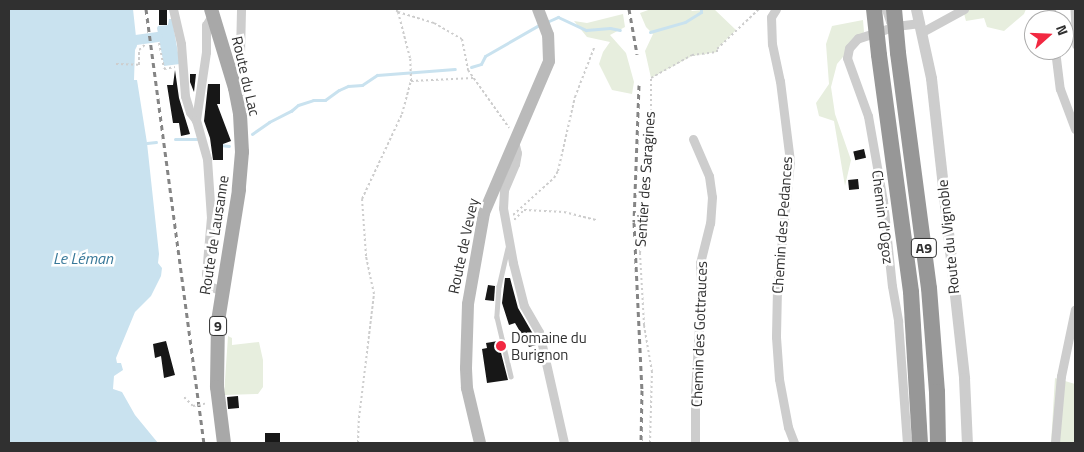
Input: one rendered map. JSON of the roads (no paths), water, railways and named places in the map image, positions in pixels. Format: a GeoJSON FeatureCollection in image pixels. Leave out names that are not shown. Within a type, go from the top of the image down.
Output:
{"type":"FeatureCollection","features":[{"type":"Feature","properties":{"kind":"highway","name":"A9"},"geometry":{"type":"LineString","coordinates":[[874,9],[914,324],[920,443]]}},
{"type":"Feature","properties":{"kind":"highway","name":"A9"},"geometry":{"type":"LineString","coordinates":[[894,9],[898,53],[929,288],[936,374],[938,443]]}},
{"type":"Feature","properties":{"kind":"main road","name":"Route de Vevey"},"geometry":{"type":"LineString","coordinates":[[480,443],[467,388],[468,304],[484,213],[549,61],[548,35],[538,9]]}},
{"type":"Feature","properties":{"kind":"main road","name":"Route du Lac"},"geometry":{"type":"LineString","coordinates":[[212,11],[232,75],[240,114],[242,152]]}},
{"type":"Feature","properties":{"kind":"main road","name":"Route de Lausanne"},"geometry":{"type":"LineString","coordinates":[[224,443],[218,402],[217,370],[221,291],[239,190],[242,152]]}},
{"type":"Feature","properties":{"kind":"street"},"geometry":{"type":"LineString","coordinates":[[173,9],[181,44],[185,96],[203,141],[211,217],[206,274],[210,286],[221,291]]}},
{"type":"Feature","properties":{"kind":"street"},"geometry":{"type":"LineString","coordinates":[[232,75],[238,65],[240,54],[241,9]]}},
{"type":"Feature","properties":{"kind":"street","name":"Chemin des Pedances"},"geometry":{"type":"LineString","coordinates":[[776,9],[771,17],[772,44],[780,81],[790,161],[777,288],[776,337],[779,379],[788,427],[794,443]]}},
{"type":"Feature","properties":{"kind":"street"},"geometry":{"type":"LineString","coordinates":[[886,9],[890,21],[896,26]]}},
{"type":"Feature","properties":{"kind":"street","name":"Route du Vignoble"},"geometry":{"type":"LineString","coordinates":[[916,9],[931,78],[964,378],[967,443]]}},
{"type":"Feature","properties":{"kind":"street"},"geometry":{"type":"LineString","coordinates":[[921,28],[964,9]]}},
{"type":"Feature","properties":{"kind":"street"},"geometry":{"type":"LineString","coordinates":[[196,120],[206,44],[206,25],[212,11]]}},
{"type":"Feature","properties":{"kind":"street","name":"Chemin d'Ogoz"},"geometry":{"type":"LineString","coordinates":[[907,443],[898,321],[881,191],[868,116],[847,58],[849,48],[858,38],[896,26],[921,28]]}},
{"type":"Feature","properties":{"kind":"street"},"geometry":{"type":"LineString","coordinates":[[1056,60],[1060,88],[1073,117],[1075,129]]}},
{"type":"Feature","properties":{"kind":"street","name":"Chemin des Gottrauces"},"geometry":{"type":"LineString","coordinates":[[693,139],[709,176],[712,197],[710,223],[700,263],[702,306],[695,392],[695,443]]}},
{"type":"Feature","properties":{"kind":"street"},"geometry":{"type":"LineString","coordinates":[[514,141],[517,153],[515,164],[504,190],[503,208],[510,225],[509,242],[524,306],[538,332],[564,443]]}},
{"type":"Feature","properties":{"kind":"street"},"geometry":{"type":"LineString","coordinates":[[1055,443],[1061,376],[1075,309]]}},
{"type":"Feature","properties":{"kind":"lane"},"geometry":{"type":"LineString","coordinates":[[1074,9],[1075,46]]}},
{"type":"Feature","properties":{"kind":"lane"},"geometry":{"type":"LineString","coordinates":[[509,242],[499,286],[497,317],[511,376]]}},
{"type":"Feature","properties":{"kind":"water","name":"Le Léman"},"geometry":{"type":"Polygon","coordinates":[[[9,9],[133,9],[137,46],[135,50],[134,80],[137,80],[147,143],[159,254],[158,263],[162,268],[161,276],[151,296],[135,312],[116,358],[117,363],[121,363],[123,370],[114,376],[113,389],[122,392],[135,415],[158,443],[9,443],[9,9]]]}},
{"type":"Feature","properties":{"kind":"water"},"geometry":{"type":"Polygon","coordinates":[[[169,19],[172,19],[180,64],[164,66],[157,28],[158,26],[168,25],[169,19]]]}},
{"type":"Feature","properties":{"kind":"waterway"},"geometry":{"type":"LineString","coordinates":[[650,32],[685,22],[701,12],[701,9]]}},
{"type":"Feature","properties":{"kind":"waterway"},"geometry":{"type":"LineString","coordinates":[[549,21],[558,17],[586,30],[610,28],[620,30]]}},
{"type":"Feature","properties":{"kind":"waterway"},"geometry":{"type":"LineString","coordinates":[[471,67],[481,64],[485,56],[539,25]]}},
{"type":"Feature","properties":{"kind":"waterway"},"geometry":{"type":"LineString","coordinates":[[136,40],[158,37]]}},
{"type":"Feature","properties":{"kind":"waterway"},"geometry":{"type":"LineString","coordinates":[[252,134],[298,105],[313,100],[325,100],[339,90],[348,86],[362,85],[377,75],[455,69]]}},
{"type":"Feature","properties":{"kind":"waterway"},"geometry":{"type":"LineString","coordinates":[[175,139],[199,139]]}},
{"type":"Feature","properties":{"kind":"waterway"},"geometry":{"type":"LineString","coordinates":[[147,143],[156,142]]}},
{"type":"Feature","properties":{"kind":"waterway"},"geometry":{"type":"LineString","coordinates":[[220,145],[229,146]]}},
{"type":"Feature","properties":{"kind":"railway"},"geometry":{"type":"LineString","coordinates":[[146,9],[204,443]]}},
{"type":"Feature","properties":{"kind":"railway"},"geometry":{"type":"LineString","coordinates":[[629,9],[637,54]]}},
{"type":"Feature","properties":{"kind":"railway"},"geometry":{"type":"LineString","coordinates":[[639,85],[634,222],[642,390],[641,443]]}},
{"type":"Feature","properties":{"kind":"place","name":"Domaine du Burignon"},"geometry":{"type":"Point","coordinates":[501,346]}}]}
